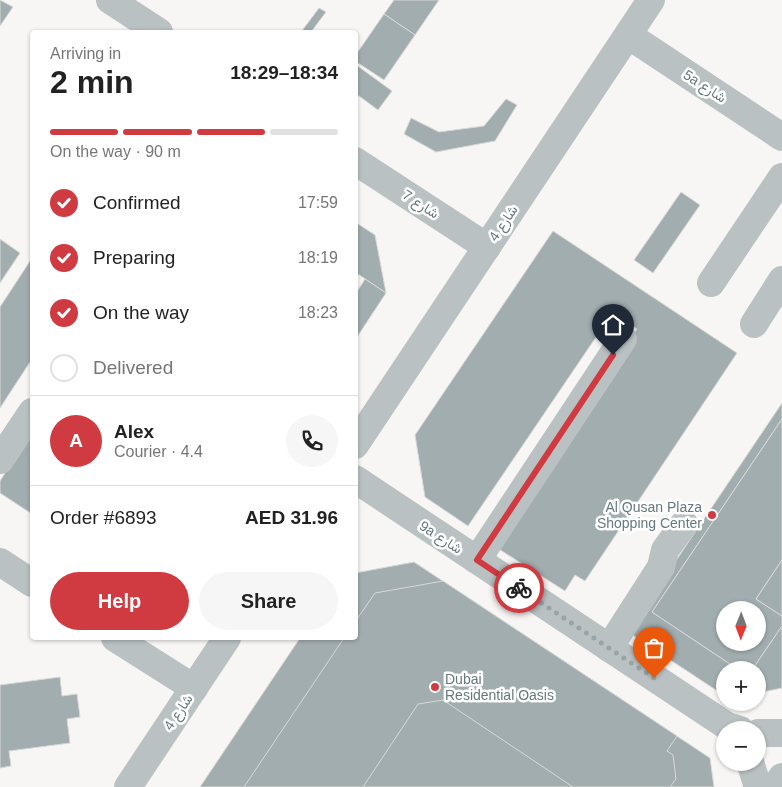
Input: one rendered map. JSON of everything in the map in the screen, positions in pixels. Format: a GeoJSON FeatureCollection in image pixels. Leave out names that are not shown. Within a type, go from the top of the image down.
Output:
{"type":"FeatureCollection","features":[{"type":"Feature","properties":{"kind":"street"},"geometry":{"type":"LineString","coordinates":[[110,0],[156,30]]}},
{"type":"Feature","properties":{"kind":"street","name":"شارع 4"},"geometry":{"type":"LineString","coordinates":[[358,440],[651,0]]}},
{"type":"Feature","properties":{"kind":"street","name":"5a شارع"},"geometry":{"type":"LineString","coordinates":[[628,35],[782,137]]}},
{"type":"Feature","properties":{"kind":"street","name":"شارع 7"},"geometry":{"type":"LineString","coordinates":[[358,163],[487,247]]}},
{"type":"Feature","properties":{"kind":"street"},"geometry":{"type":"LineString","coordinates":[[711,283],[782,177]]}},
{"type":"Feature","properties":{"kind":"street"},"geometry":{"type":"LineString","coordinates":[[754,324],[782,280]]}},
{"type":"Feature","properties":{"kind":"street"},"geometry":{"type":"LineString","coordinates":[[477,560],[623,339]]}},
{"type":"Feature","properties":{"kind":"street"},"geometry":{"type":"LineString","coordinates":[[0,460],[30,415]]}},
{"type":"Feature","properties":{"kind":"street","name":"9a شارع"},"geometry":{"type":"LineString","coordinates":[[358,481],[721,721]]}},
{"type":"Feature","properties":{"kind":"street"},"geometry":{"type":"LineString","coordinates":[[604,644],[663,563],[665,550],[684,524]]}},
{"type":"Feature","properties":{"kind":"street"},"geometry":{"type":"LineString","coordinates":[[0,562],[30,583]]}},
{"type":"Feature","properties":{"kind":"street"},"geometry":{"type":"LineString","coordinates":[[118,640],[194,688]]}},
{"type":"Feature","properties":{"kind":"street","name":"شارع 4"},"geometry":{"type":"LineString","coordinates":[[128,787],[227,640]]}},
{"type":"Feature","properties":{"kind":"street"},"geometry":{"type":"LineString","coordinates":[[766,733],[782,733]]}},
{"type":"Feature","properties":{"kind":"street"},"geometry":{"type":"LineString","coordinates":[[753,771],[758,787]]}},
{"type":"Feature","properties":{"kind":"street"},"geometry":{"type":"LineString","coordinates":[[775,787],[782,777]]}},
{"type":"Feature","properties":{"kind":"building"},"geometry":{"type":"Polygon","coordinates":[[[0,0],[13,7],[0,26],[0,0]]]}},
{"type":"Feature","properties":{"kind":"building"},"geometry":{"type":"Polygon","coordinates":[[[394,0],[439,0],[415,35],[384,14],[394,0]]]}},
{"type":"Feature","properties":{"kind":"building"},"geometry":{"type":"Polygon","coordinates":[[[319,8],[326,12],[312,30],[302,30],[319,8]]]}},
{"type":"Feature","properties":{"kind":"building"},"geometry":{"type":"Polygon","coordinates":[[[384,14],[415,35],[384,80],[358,63],[358,52],[384,14]]]}},
{"type":"Feature","properties":{"kind":"building"},"geometry":{"type":"Polygon","coordinates":[[[358,66],[392,91],[378,110],[358,95],[358,66]]]}},
{"type":"Feature","properties":{"kind":"building"},"geometry":{"type":"Polygon","coordinates":[[[506,99],[517,105],[495,141],[436,152],[404,134],[411,118],[439,132],[484,126],[506,99]]]}},
{"type":"Feature","properties":{"kind":"building"},"geometry":{"type":"Polygon","coordinates":[[[681,192],[700,205],[653,273],[634,260],[681,192]]]}},
{"type":"Feature","properties":{"kind":"building"},"geometry":{"type":"Polygon","coordinates":[[[358,224],[375,235],[386,293],[358,274],[358,224]]]}},
{"type":"Feature","properties":{"kind":"building"},"geometry":{"type":"Polygon","coordinates":[[[553,231],[737,353],[585,581],[575,575],[565,591],[494,546],[637,329],[613,312],[468,526],[425,497],[415,435],[553,231]]]}},
{"type":"Feature","properties":{"kind":"building"},"geometry":{"type":"Polygon","coordinates":[[[0,239],[20,253],[0,283],[0,239]]]}},
{"type":"Feature","properties":{"kind":"building"},"geometry":{"type":"Polygon","coordinates":[[[30,261],[30,362],[0,408],[0,307],[30,261]]]}},
{"type":"Feature","properties":{"kind":"building"},"geometry":{"type":"Polygon","coordinates":[[[365,279],[386,293],[358,335],[358,290],[365,279]]]}},
{"type":"Feature","properties":{"kind":"building","name":"Al Qusan Plaza Shopping Center"},"geometry":{"type":"Polygon","coordinates":[[[782,403],[782,419],[652,612],[726,661],[716,661],[716,690],[628,632],[782,403]]]}},
{"type":"Feature","properties":{"kind":"building"},"geometry":{"type":"Polygon","coordinates":[[[782,419],[782,560],[756,599],[759,601],[716,601],[716,651],[765,651],[758,661],[726,661],[652,612],[782,419]]]}},
{"type":"Feature","properties":{"kind":"building"},"geometry":{"type":"Polygon","coordinates":[[[30,434],[30,513],[0,493],[0,481],[30,434]]]}},
{"type":"Feature","properties":{"kind":"building"},"geometry":{"type":"Polygon","coordinates":[[[782,560],[782,616],[766,606],[766,601],[756,599],[782,560]]]}},
{"type":"Feature","properties":{"kind":"building","name":"Dubai Residential Oasis"},"geometry":{"type":"Polygon","coordinates":[[[414,562],[710,758],[714,787],[200,787],[299,640],[358,640],[358,572],[414,562]]]}},
{"type":"Feature","properties":{"kind":"building","name":"Dubai Residential Oasis"},"geometry":{"type":"Polygon","coordinates":[[[443,581],[677,736],[667,751],[673,755],[676,779],[670,787],[573,787],[443,700],[418,704],[363,787],[244,787],[343,640],[358,640],[358,618],[375,593],[443,581]]]}},
{"type":"Feature","properties":{"kind":"building"},"geometry":{"type":"Polygon","coordinates":[[[766,606],[782,616],[782,626],[766,649],[766,606]]]}},
{"type":"Feature","properties":{"kind":"building"},"geometry":{"type":"Polygon","coordinates":[[[782,626],[782,688],[766,691],[766,661],[758,661],[782,626]]]}},
{"type":"Feature","properties":{"kind":"building"},"geometry":{"type":"Polygon","coordinates":[[[60,677],[62,696],[77,694],[80,717],[67,719],[70,743],[9,751],[11,766],[0,768],[0,685],[60,677]]]}},
{"type":"Feature","properties":{"kind":"way so far"},"geometry":{"type":"LineString","coordinates":[[519,588],[654,678]]}},
{"type":"Feature","properties":{"kind":"place","name":"Al Qusan Plaza Shopping Center"},"geometry":{"type":"Point","coordinates":[712,515]}},
{"type":"Feature","properties":{"kind":"place","name":"Dubai Residential Oasis"},"geometry":{"type":"Point","coordinates":[435,687]}},
{"type":"Feature","properties":{"kind":"route"},"geometry":{"type":"LineString","coordinates":[[519,588],[477,560],[613,355]]}}]}
